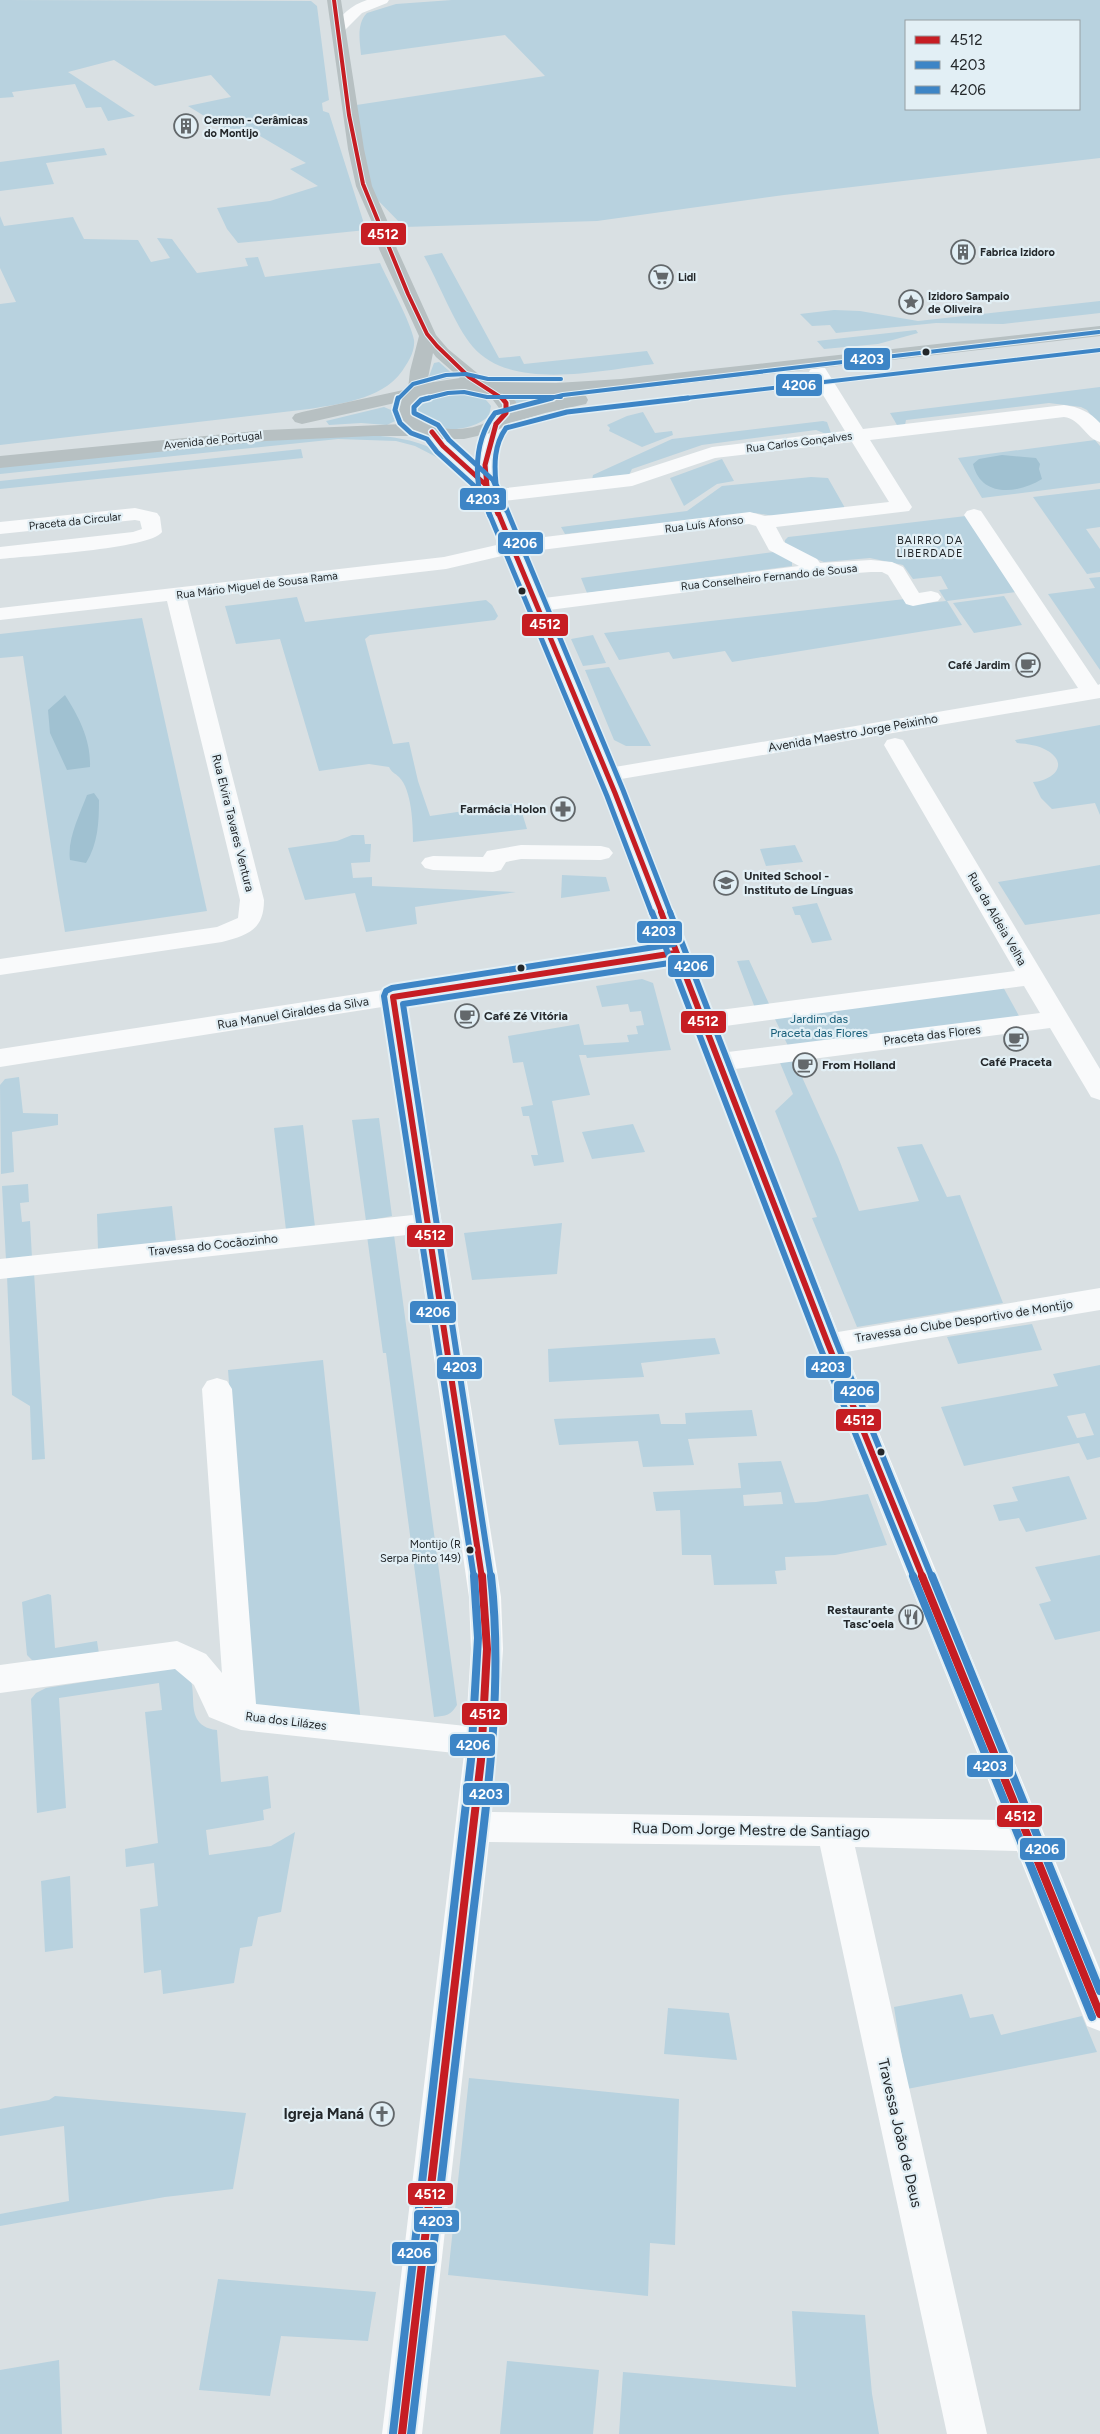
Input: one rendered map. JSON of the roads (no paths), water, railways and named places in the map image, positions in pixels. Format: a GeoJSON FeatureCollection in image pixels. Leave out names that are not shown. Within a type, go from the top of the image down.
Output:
{"type":"FeatureCollection","features":[{"type":"Feature","properties":{"kind":"main road"},"geometry":{"type":"LineString","coordinates":[[339,2],[338,29],[356,149],[364,186],[382,227],[388,249],[428,336],[442,352],[484,387],[497,393],[504,399],[507,406],[506,413],[498,422]]}},
{"type":"Feature","properties":{"kind":"main road","name":"Avenida de Portugal"},"geometry":{"type":"LineString","coordinates":[[0,451],[275,422],[335,412],[447,384],[484,387],[556,388],[621,385],[1100,331]]}},
{"type":"Feature","properties":{"kind":"main road"},"geometry":{"type":"LineString","coordinates":[[428,336],[415,393],[406,402],[404,410],[407,418],[415,425],[430,431]]}},
{"type":"Feature","properties":{"kind":"main road","name":"Avenida de Portugal"},"geometry":{"type":"LineString","coordinates":[[0,462],[279,434],[372,430],[466,434],[541,408],[590,399],[1100,341]]}},
{"type":"Feature","properties":{"kind":"street"},"geometry":{"type":"LineString","coordinates":[[338,29],[351,13],[369,3],[382,0]]}},
{"type":"Feature","properties":{"kind":"street"},"geometry":{"type":"LineString","coordinates":[[818,372],[857,436]]}},
{"type":"Feature","properties":{"kind":"street","name":"Rua Carlos Gonçalves"},"geometry":{"type":"LineString","coordinates":[[489,491],[632,480],[712,453],[1064,411],[1075,412],[1084,416],[1100,436]]}},
{"type":"Feature","properties":{"kind":"street"},"geometry":{"type":"LineString","coordinates":[[498,422],[485,466],[489,491],[610,784],[828,1344],[1100,2014]]}},
{"type":"Feature","properties":{"kind":"street"},"geometry":{"type":"LineString","coordinates":[[430,431],[442,446],[489,491]]}},
{"type":"Feature","properties":{"kind":"street","name":"Rua Luís Afonso"},"geometry":{"type":"LineString","coordinates":[[513,549],[565,540],[750,518],[764,522],[902,507],[857,436]]}},
{"type":"Feature","properties":{"kind":"street","name":"Praceta da Circular"},"geometry":{"type":"LineString","coordinates":[[0,528],[136,514],[150,517],[152,532],[137,538],[0,553]]}},
{"type":"Feature","properties":{"kind":"street"},"geometry":{"type":"LineString","coordinates":[[974,515],[1097,697]]}},
{"type":"Feature","properties":{"kind":"street"},"geometry":{"type":"LineString","coordinates":[[764,522],[776,546],[810,563],[813,570]]}},
{"type":"Feature","properties":{"kind":"street","name":"Rua Mário Miguel de Sousa Rama"},"geometry":{"type":"LineString","coordinates":[[0,614],[176,595],[446,562],[472,555],[513,549]]}},
{"type":"Feature","properties":{"kind":"street","name":"Rua Conselheiro Fernando de Sousa"},"geometry":{"type":"LineString","coordinates":[[536,605],[813,570],[885,566],[896,571],[914,600],[931,597]]}},
{"type":"Feature","properties":{"kind":"street","name":"Rua Elvira Tavares Ventura"},"geometry":{"type":"LineString","coordinates":[[0,967],[222,934],[248,922],[252,912],[252,900],[176,595]]}},
{"type":"Feature","properties":{"kind":"street","name":"Avenida Maestro Jorge Peixinho"},"geometry":{"type":"LineString","coordinates":[[610,784],[895,744],[1097,697]]}},
{"type":"Feature","properties":{"kind":"street","name":"Avenida Maestro Jorge Peixinho"},"geometry":{"type":"LineString","coordinates":[[610,784],[1097,697]]}},
{"type":"Feature","properties":{"kind":"street","name":"Rua da Aldeia Velha"},"geometry":{"type":"LineString","coordinates":[[895,744],[1100,1091]]}},
{"type":"Feature","properties":{"kind":"street"},"geometry":{"type":"LineString","coordinates":[[433,863],[493,865],[495,856],[521,852],[601,853]]}},
{"type":"Feature","properties":{"kind":"street","name":"Rua Manuel Giraldes da Silva"},"geometry":{"type":"LineString","coordinates":[[0,1058],[675,953]]}},
{"type":"Feature","properties":{"kind":"street"},"geometry":{"type":"LineString","coordinates":[[702,1020],[1031,977]]}},
{"type":"Feature","properties":{"kind":"street"},"geometry":{"type":"LineString","coordinates":[[392,998],[479,1550],[485,1597],[487,1649],[482,1742],[474,1827],[402,2434]]}},
{"type":"Feature","properties":{"kind":"street","name":"Praceta das Flores"},"geometry":{"type":"LineString","coordinates":[[718,1062],[1056,1018]]}},
{"type":"Feature","properties":{"kind":"street","name":"Travessa do Cocãozinho"},"geometry":{"type":"LineString","coordinates":[[0,1269],[427,1222]]}},
{"type":"Feature","properties":{"kind":"street","name":"Travessa do Clube Desportivo de Montijo"},"geometry":{"type":"LineString","coordinates":[[828,1344],[1100,1299]]}},
{"type":"Feature","properties":{"kind":"street"},"geometry":{"type":"LineString","coordinates":[[217,1389],[242,1716]]}},
{"type":"Feature","properties":{"kind":"street","name":"Rua dos Lilázes"},"geometry":{"type":"LineString","coordinates":[[0,1679],[177,1655],[194,1661],[210,1680],[221,1707],[242,1716],[482,1742]]}},
{"type":"Feature","properties":{"kind":"street","name":"Rua Dom Jorge Mestre de Santiago"},"geometry":{"type":"LineString","coordinates":[[474,1827],[834,1831],[1029,1836]]}},
{"type":"Feature","properties":{"kind":"street","name":"Travessa João de Deus"},"geometry":{"type":"LineString","coordinates":[[834,1831],[967,2434]]}},
{"type":"Feature","properties":{"kind":"place","name":"Cermon - Cerâmicas do Montijo"},"geometry":{"type":"Point","coordinates":[186,126]}},
{"type":"Feature","properties":{"kind":"place","name":"Fabrica Izidoro"},"geometry":{"type":"Point","coordinates":[963,252]}},
{"type":"Feature","properties":{"kind":"place","name":"Lidl"},"geometry":{"type":"Point","coordinates":[661,277]}},
{"type":"Feature","properties":{"kind":"place","name":"Izidoro Sampaio de Oliveira"},"geometry":{"type":"Point","coordinates":[911,302]}},
{"type":"Feature","properties":{"kind":"place","name":"Café Jardim"},"geometry":{"type":"Point","coordinates":[1028,665]}},
{"type":"Feature","properties":{"kind":"place","name":"Farmácia Holon"},"geometry":{"type":"Point","coordinates":[563,809]}},
{"type":"Feature","properties":{"kind":"place","name":"United School - Instituto de Línguas"},"geometry":{"type":"Point","coordinates":[726,883]}},
{"type":"Feature","properties":{"kind":"place","name":"Café Zé Vitória"},"geometry":{"type":"Point","coordinates":[467,1016]}},
{"type":"Feature","properties":{"kind":"place","name":"Café Praceta"},"geometry":{"type":"Point","coordinates":[1016,1039]}},
{"type":"Feature","properties":{"kind":"place","name":"From Holland"},"geometry":{"type":"Point","coordinates":[805,1065]}},
{"type":"Feature","properties":{"kind":"place","name":"Montijo (R Serpa Pinto 149)"},"geometry":{"type":"Point","coordinates":[470,1550]}},
{"type":"Feature","properties":{"kind":"place","name":"Restaurante Tasc'oela"},"geometry":{"type":"Point","coordinates":[911,1617]}},
{"type":"Feature","properties":{"kind":"place","name":"Igreja Maná"},"geometry":{"type":"Point","coordinates":[382,2114]}},
{"type":"Feature","properties":{"kind":"district","name":"BAIRRO DA LIBERDADE"},"geometry":{"type":"Point","coordinates":[930,546]}},
{"type":"Feature","properties":{"kind":"park label","name":"Jardim das Praceta das Flores"},"geometry":{"type":"Point","coordinates":[819,1026]}}]}
